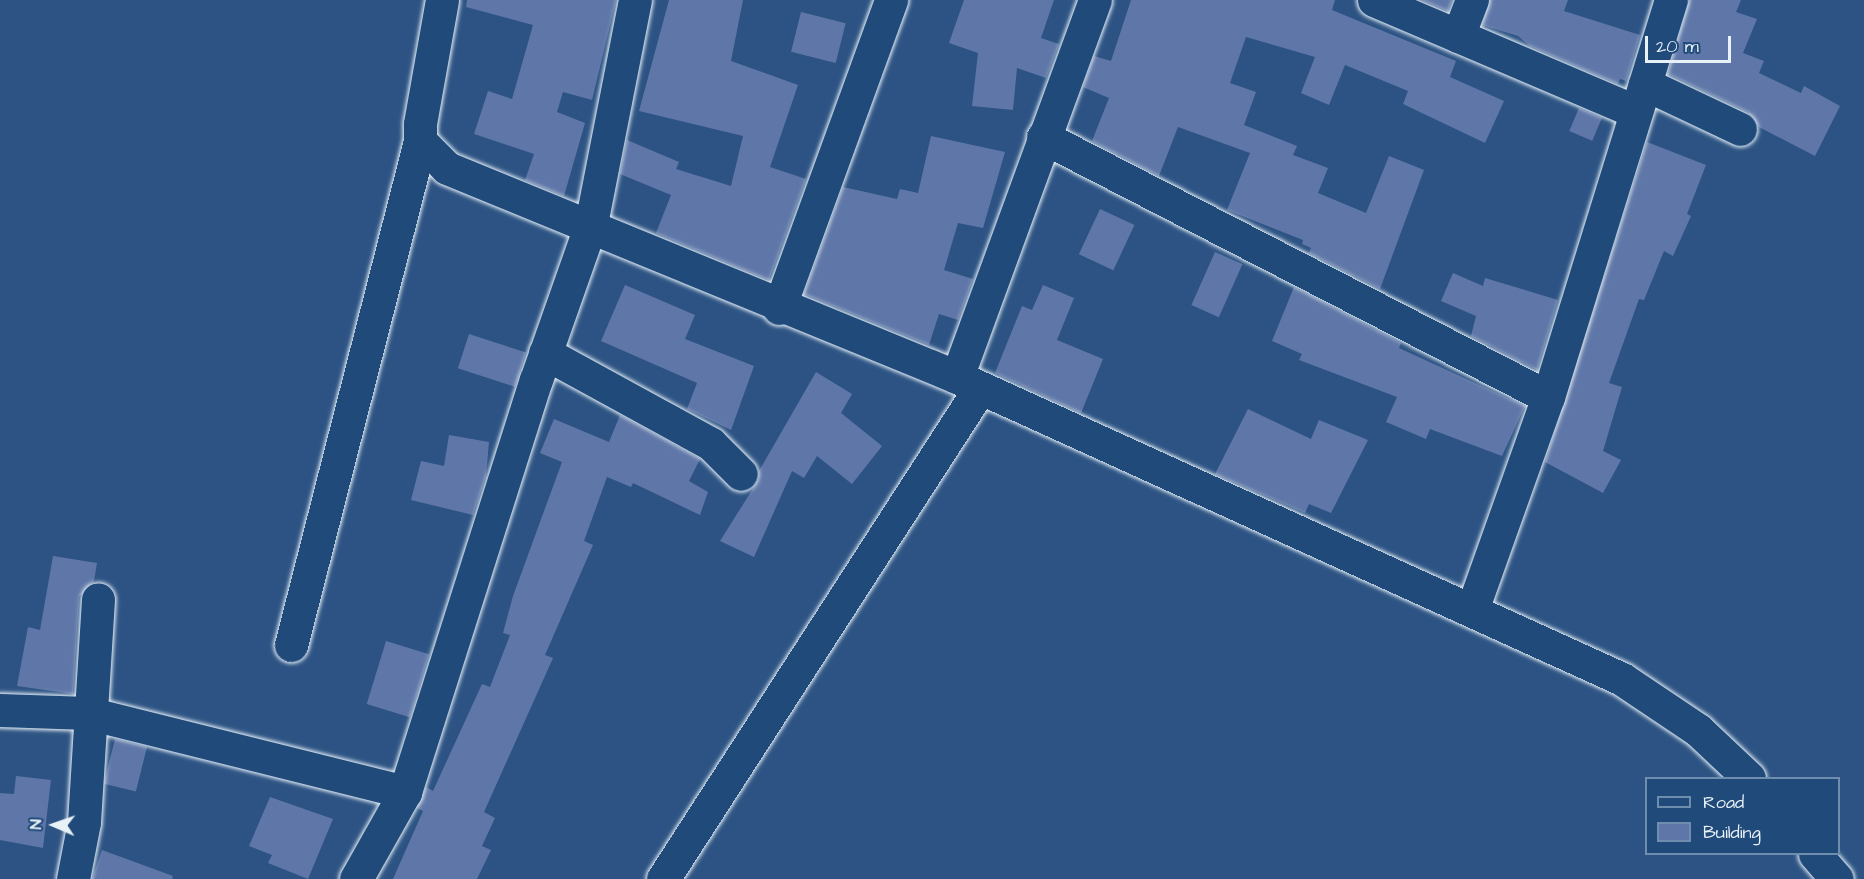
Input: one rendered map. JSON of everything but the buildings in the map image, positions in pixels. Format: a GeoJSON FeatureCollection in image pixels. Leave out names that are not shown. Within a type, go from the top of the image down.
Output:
{"type":"FeatureCollection","features":[{"type":"Feature","properties":{"kind":"street"},"geometry":{"type":"LineString","coordinates":[[291,645],[420,141],[442,0]]}},
{"type":"Feature","properties":{"kind":"street"},"geometry":{"type":"LineString","coordinates":[[356,879],[405,792],[545,352],[591,224],[635,0]]}},
{"type":"Feature","properties":{"kind":"street"},"geometry":{"type":"LineString","coordinates":[[779,308],[891,0]]}},
{"type":"Feature","properties":{"kind":"street"},"geometry":{"type":"LineString","coordinates":[[663,879],[968,382],[1043,137],[1095,0]]}},
{"type":"Feature","properties":{"kind":"street"},"geometry":{"type":"LineString","coordinates":[[1374,0],[1458,36],[1640,98],[1740,129]]}},
{"type":"Feature","properties":{"kind":"street"},"geometry":{"type":"LineString","coordinates":[[1458,36],[1472,0]]}},
{"type":"Feature","properties":{"kind":"street"},"geometry":{"type":"LineString","coordinates":[[1472,610],[1548,397],[1671,0]]}},
{"type":"Feature","properties":{"kind":"street"},"geometry":{"type":"LineString","coordinates":[[1043,137],[1548,397]]}},
{"type":"Feature","properties":{"kind":"street"},"geometry":{"type":"LineString","coordinates":[[420,141],[447,168],[591,224],[779,308],[968,382],[1622,679],[1659,701],[1748,777]]}},
{"type":"Feature","properties":{"kind":"street"},"geometry":{"type":"LineString","coordinates":[[545,352],[711,444],[741,474]]}},
{"type":"Feature","properties":{"kind":"street"},"geometry":{"type":"LineString","coordinates":[[73,879],[84,822],[88,713],[99,599]]}},
{"type":"Feature","properties":{"kind":"street"},"geometry":{"type":"LineString","coordinates":[[0,710],[88,713],[405,792]]}},
{"type":"Feature","properties":{"kind":"street"},"geometry":{"type":"LineString","coordinates":[[1816,855],[1837,879]]}}]}
